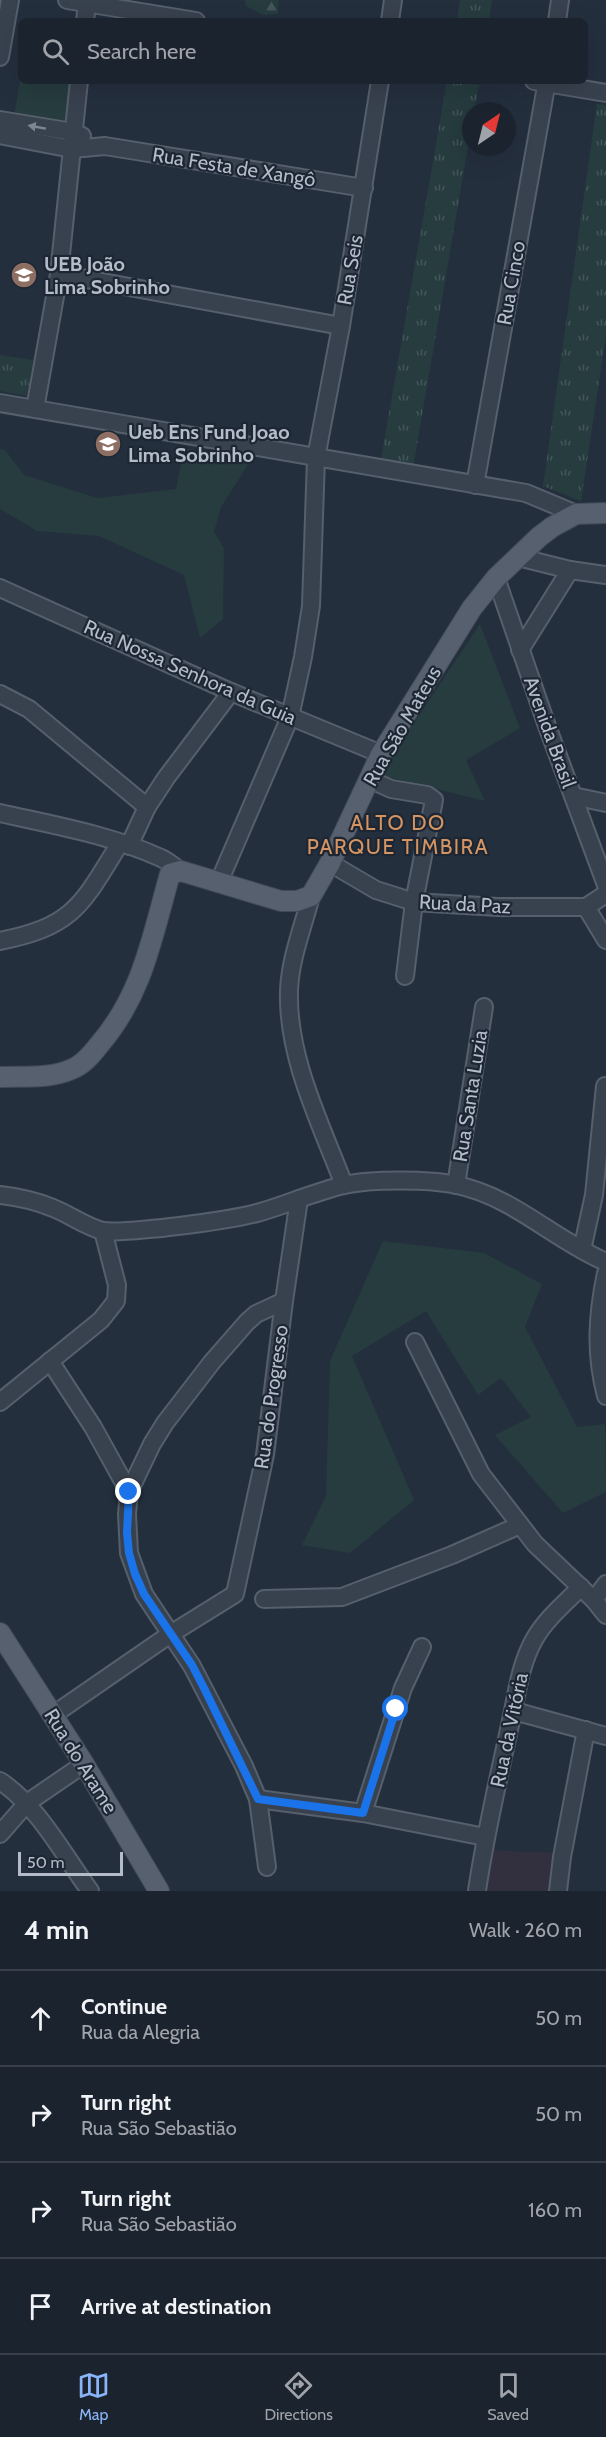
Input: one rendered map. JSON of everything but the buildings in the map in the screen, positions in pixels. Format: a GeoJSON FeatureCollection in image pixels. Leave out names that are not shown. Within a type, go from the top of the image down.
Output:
{"type":"FeatureCollection","features":[{"type":"Feature","properties":{"kind":"main road"},"geometry":{"type":"LineString","coordinates":[[576,514],[606,513]]}},
{"type":"Feature","properties":{"kind":"main road","name":"Rua São Mateus"},"geometry":{"type":"LineString","coordinates":[[311,896],[330,863],[381,754],[471,608],[496,578],[539,537],[576,514]]}},
{"type":"Feature","properties":{"kind":"main road"},"geometry":{"type":"LineString","coordinates":[[0,1077],[57,1075],[75,1068],[92,1054],[111,1032],[131,998],[141,975],[174,870],[281,901],[297,901],[311,896]]}},
{"type":"Feature","properties":{"kind":"main road","name":"Rua do Arame"},"geometry":{"type":"LineString","coordinates":[[1,1639],[84,1764],[159,1891]]}},
{"type":"Feature","properties":{"kind":"street"},"geometry":{"type":"LineString","coordinates":[[0,57],[10,0]]}},
{"type":"Feature","properties":{"kind":"street"},"geometry":{"type":"LineString","coordinates":[[67,0],[86,13],[155,18]]}},
{"type":"Feature","properties":{"kind":"street"},"geometry":{"type":"LineString","coordinates":[[390,18],[393,0]]}},
{"type":"Feature","properties":{"kind":"street"},"geometry":{"type":"LineString","coordinates":[[557,18],[560,0]]}},
{"type":"Feature","properties":{"kind":"street"},"geometry":{"type":"LineString","coordinates":[[35,409],[59,274],[79,84]]}},
{"type":"Feature","properties":{"kind":"street","name":"Rua Seis"},"geometry":{"type":"LineString","coordinates":[[219,882],[290,717],[303,657],[311,606],[316,458],[341,326],[380,84]]}},
{"type":"Feature","properties":{"kind":"street","name":"Rua Cinco"},"geometry":{"type":"LineString","coordinates":[[475,484],[542,84]]}},
{"type":"Feature","properties":{"kind":"street"},"geometry":{"type":"LineString","coordinates":[[554,84],[606,93]]}},
{"type":"Feature","properties":{"kind":"street","name":"Rua Festa de Xangô"},"geometry":{"type":"LineString","coordinates":[[0,120],[73,141]]}},
{"type":"Feature","properties":{"kind":"street","name":"Rua Festa de Xangô"},"geometry":{"type":"LineString","coordinates":[[0,135],[73,141],[364,188]]}},
{"type":"Feature","properties":{"kind":"street"},"geometry":{"type":"LineString","coordinates":[[59,274],[341,326]]}},
{"type":"Feature","properties":{"kind":"street"},"geometry":{"type":"LineString","coordinates":[[0,403],[526,493],[576,514]]}},
{"type":"Feature","properties":{"kind":"street"},"geometry":{"type":"LineString","coordinates":[[518,557],[570,570],[606,575]]}},
{"type":"Feature","properties":{"kind":"street"},"geometry":{"type":"LineString","coordinates":[[520,650],[570,570]]}},
{"type":"Feature","properties":{"kind":"street","name":"Avenida Brasil"},"geometry":{"type":"LineString","coordinates":[[496,578],[606,885]]}},
{"type":"Feature","properties":{"kind":"street","name":"Rua Nossa Senhora da Guia"},"geometry":{"type":"LineString","coordinates":[[0,588],[231,692],[381,754]]}},
{"type":"Feature","properties":{"kind":"street"},"geometry":{"type":"LineString","coordinates":[[0,941],[45,929],[68,916],[80,905],[125,845],[166,778],[231,692]]}},
{"type":"Feature","properties":{"kind":"street"},"geometry":{"type":"LineString","coordinates":[[0,694],[29,709],[147,807]]}},
{"type":"Feature","properties":{"kind":"street"},"geometry":{"type":"LineString","coordinates":[[369,779],[391,789],[427,795],[433,798],[434,803],[414,902],[405,976]]}},
{"type":"Feature","properties":{"kind":"street"},"geometry":{"type":"LineString","coordinates":[[573,796],[606,803]]}},
{"type":"Feature","properties":{"kind":"street"},"geometry":{"type":"LineString","coordinates":[[0,813],[68,828],[125,845],[161,857],[174,870]]}},
{"type":"Feature","properties":{"kind":"street","name":"Rua da Paz"},"geometry":{"type":"LineString","coordinates":[[330,863],[376,890],[414,902],[498,907],[586,907]]}},
{"type":"Feature","properties":{"kind":"street"},"geometry":{"type":"LineString","coordinates":[[606,894],[586,907],[606,940]]}},
{"type":"Feature","properties":{"kind":"street","name":"Rua São Mateus"},"geometry":{"type":"LineString","coordinates":[[311,896],[292,968],[289,990],[291,1023],[302,1072],[344,1185]]}},
{"type":"Feature","properties":{"kind":"street","name":"Rua Santa Luzia"},"geometry":{"type":"LineString","coordinates":[[456,1185],[484,1007]]}},
{"type":"Feature","properties":{"kind":"street"},"geometry":{"type":"LineString","coordinates":[[582,1251],[594,1196],[605,1086]]}},
{"type":"Feature","properties":{"kind":"street"},"geometry":{"type":"LineString","coordinates":[[0,1195],[16,1197],[52,1208],[103,1231],[195,1224],[257,1213],[344,1185],[382,1180],[456,1185],[508,1203],[582,1251],[606,1263]]}},
{"type":"Feature","properties":{"kind":"street","name":"Rua do Progresso"},"geometry":{"type":"LineString","coordinates":[[169,1635],[235,1594],[265,1455],[299,1199]]}},
{"type":"Feature","properties":{"kind":"street"},"geometry":{"type":"LineString","coordinates":[[0,1402],[101,1320],[116,1301],[117,1285],[103,1231]]}},
{"type":"Feature","properties":{"kind":"street"},"geometry":{"type":"LineString","coordinates":[[606,1273],[597,1330],[599,1367],[606,1396]]}},
{"type":"Feature","properties":{"kind":"street"},"geometry":{"type":"LineString","coordinates":[[267,1867],[258,1799],[192,1665],[169,1635],[144,1594],[129,1553],[127,1523],[129,1492],[156,1437],[212,1362],[256,1314],[284,1301]]}},
{"type":"Feature","properties":{"kind":"street"},"geometry":{"type":"LineString","coordinates":[[415,1342],[481,1474],[536,1544],[594,1599],[606,1615]]}},
{"type":"Feature","properties":{"kind":"street"},"geometry":{"type":"LineString","coordinates":[[50,1361],[93,1427],[129,1492]]}},
{"type":"Feature","properties":{"kind":"street"},"geometry":{"type":"LineString","coordinates":[[264,1599],[342,1597],[452,1555],[520,1525]]}},
{"type":"Feature","properties":{"kind":"street"},"geometry":{"type":"LineString","coordinates":[[594,1599],[606,1584]]}},
{"type":"Feature","properties":{"kind":"street","name":"Rua da Vitória"},"geometry":{"type":"LineString","coordinates":[[477,1891],[485,1837],[514,1711],[517,1684],[536,1637],[580,1587]]}},
{"type":"Feature","properties":{"kind":"street"},"geometry":{"type":"LineString","coordinates":[[53,1715],[169,1635]]}},
{"type":"Feature","properties":{"kind":"street"},"geometry":{"type":"LineString","coordinates":[[363,1813],[403,1688],[422,1647]]}},
{"type":"Feature","properties":{"kind":"street"},"geometry":{"type":"LineString","coordinates":[[514,1711],[606,1736]]}},
{"type":"Feature","properties":{"kind":"street"},"geometry":{"type":"LineString","coordinates":[[558,1891],[562,1857],[586,1730]]}},
{"type":"Feature","properties":{"kind":"street"},"geometry":{"type":"LineString","coordinates":[[0,1834],[27,1803],[84,1764]]}},
{"type":"Feature","properties":{"kind":"street"},"geometry":{"type":"LineString","coordinates":[[0,1780],[27,1803],[90,1891]]}},
{"type":"Feature","properties":{"kind":"street"},"geometry":{"type":"LineString","coordinates":[[258,1799],[363,1813],[485,1837]]}},
{"type":"Feature","properties":{"kind":"shaded area"},"geometry":{"type":"Polygon","coordinates":[[[488,1850],[556,1853],[553,1891],[483,1891],[488,1850]]]}},
{"type":"Feature","properties":{"kind":"green space"},"geometry":{"type":"Polygon","coordinates":[[[245,0],[279,0],[278,14],[263,15],[246,6],[245,0]]]}},
{"type":"Feature","properties":{"kind":"green space"},"geometry":{"type":"Polygon","coordinates":[[[460,0],[492,0],[489,18],[457,18],[460,0]]]}},
{"type":"Feature","properties":{"kind":"green space"},"geometry":{"type":"Polygon","coordinates":[[[19,84],[78,84],[70,130],[14,117],[19,84]]]}},
{"type":"Feature","properties":{"kind":"green space"},"geometry":{"type":"Polygon","coordinates":[[[446,84],[479,85],[476,102],[462,102],[462,156],[466,156],[413,468],[381,459],[446,84]]]}},
{"type":"Feature","properties":{"kind":"green space"},"geometry":{"type":"Polygon","coordinates":[[[597,104],[606,105],[606,335],[581,501],[543,486],[597,104]]]}},
{"type":"Feature","properties":{"kind":"green space"},"geometry":{"type":"Polygon","coordinates":[[[0,355],[33,360],[27,396],[0,391],[0,355]]]}},
{"type":"Feature","properties":{"kind":"green space"},"geometry":{"type":"Polygon","coordinates":[[[184,448],[251,460],[221,507],[214,532],[224,548],[223,619],[200,638],[184,575],[99,536],[37,531],[0,509],[0,449],[5,450],[24,475],[97,498],[176,489],[184,448]]]}},
{"type":"Feature","properties":{"kind":"green space"},"geometry":{"type":"Polygon","coordinates":[[[480,624],[520,728],[466,760],[485,801],[379,775],[480,624]]]}},
{"type":"Feature","properties":{"kind":"green space"},"geometry":{"type":"Polygon","coordinates":[[[383,1241],[484,1253],[542,1284],[525,1327],[577,1427],[605,1424],[606,1492],[563,1513],[495,1435],[531,1417],[501,1378],[478,1395],[426,1311],[352,1356],[414,1500],[350,1553],[302,1545],[326,1496],[330,1361],[383,1241]]]}},
{"type":"Feature","properties":{"kind":"place","name":"UEB João Lima Sobrinho"},"geometry":{"type":"Point","coordinates":[24,275]}},
{"type":"Feature","properties":{"kind":"place","name":"Ueb Ens Fund Joao Lima Sobrinho"},"geometry":{"type":"Point","coordinates":[108,444]}},
{"type":"Feature","properties":{"kind":"district","name":"ALTO DO PARQUE TIMBIRA"},"geometry":{"type":"Point","coordinates":[398,834]}},
{"type":"Feature","properties":{"kind":"route"},"geometry":{"type":"LineString","coordinates":[[129,1492],[127,1533],[129,1553],[135,1574],[144,1594],[169,1635],[192,1665],[244,1766],[258,1799],[363,1813],[396,1709]]}}]}
